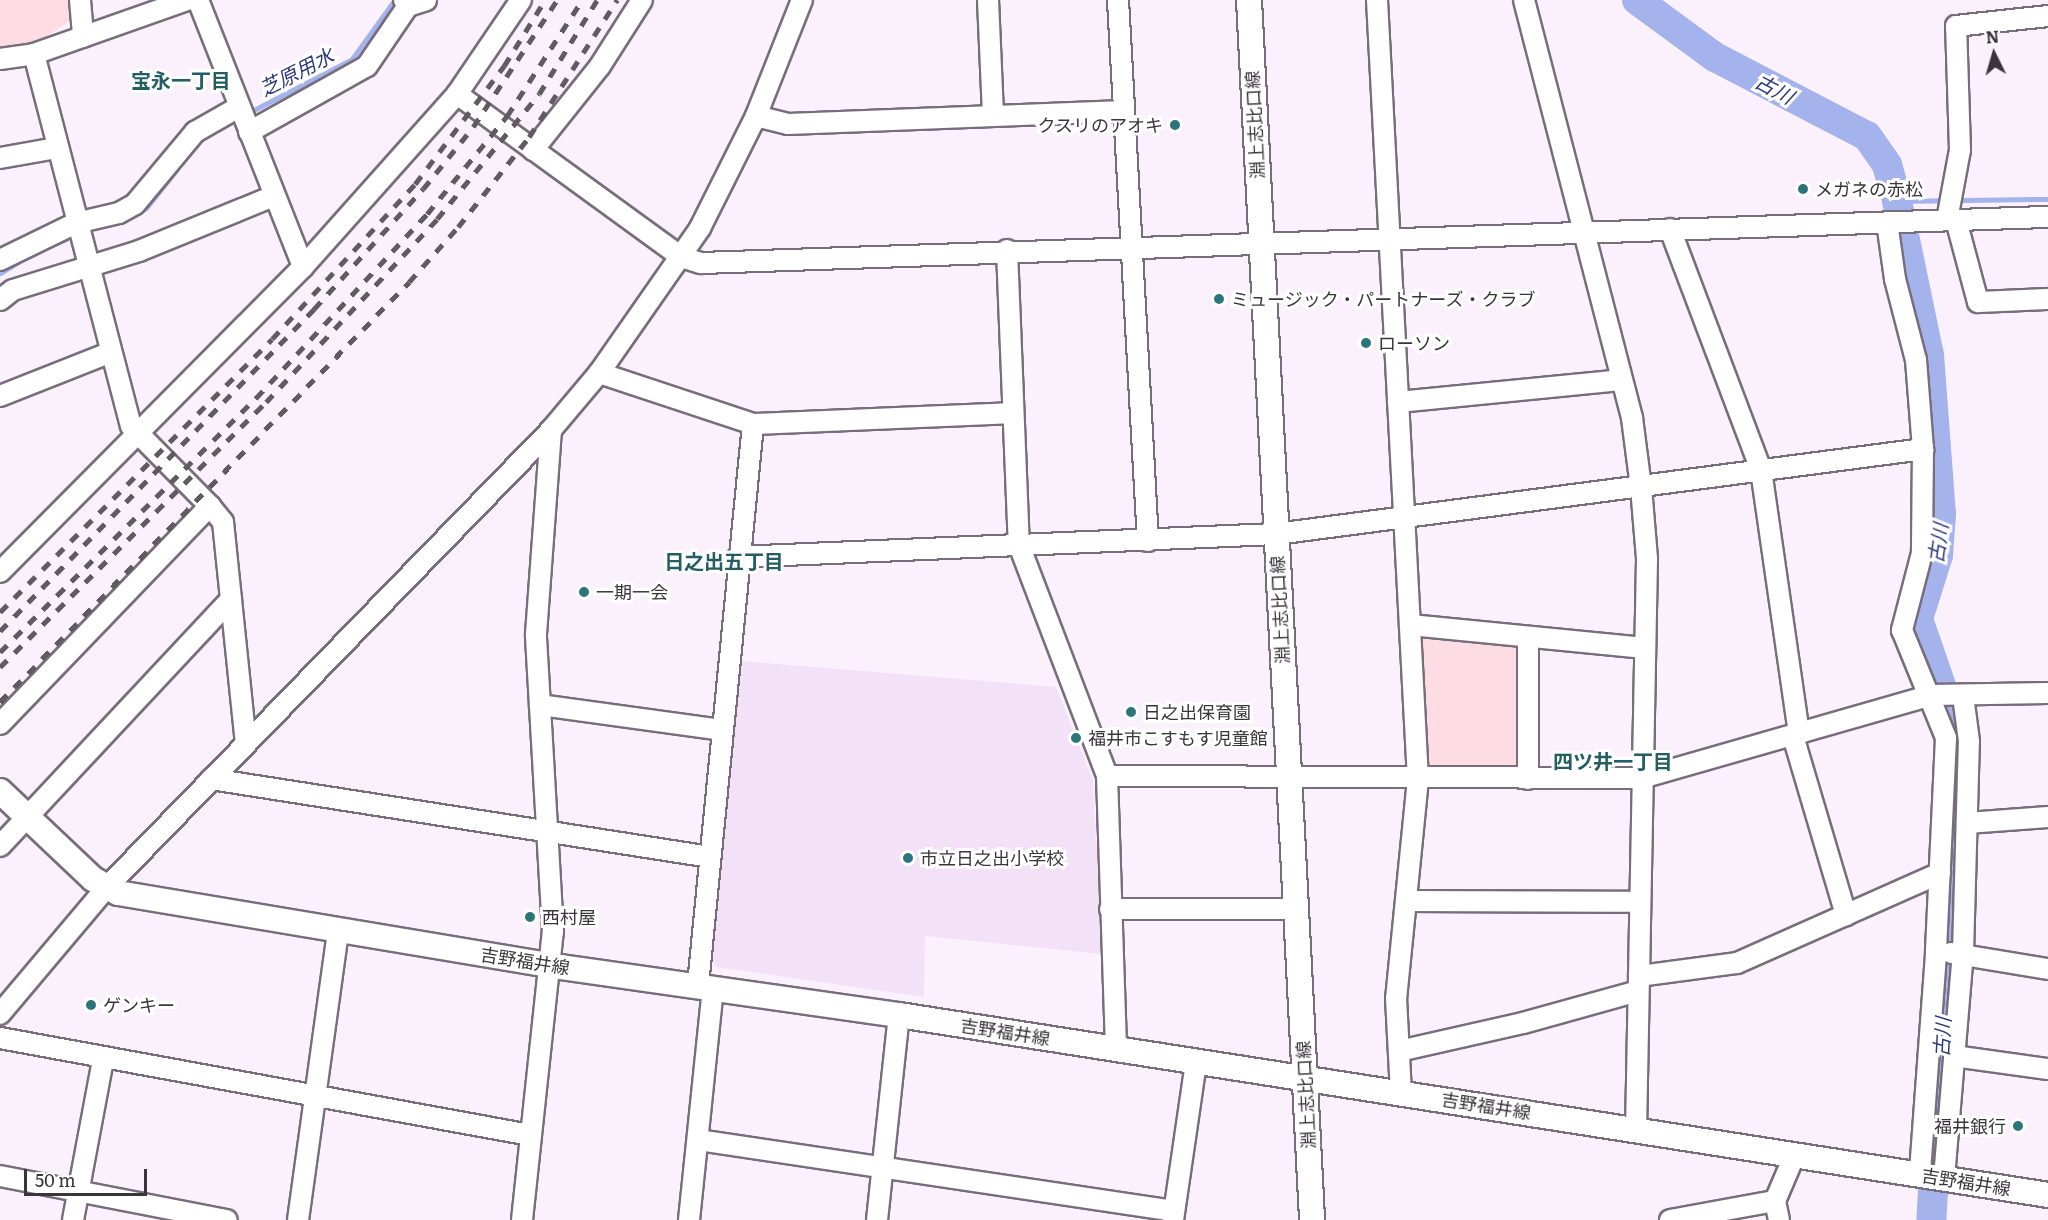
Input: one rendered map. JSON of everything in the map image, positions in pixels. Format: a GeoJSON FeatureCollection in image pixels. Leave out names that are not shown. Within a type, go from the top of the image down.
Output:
{"type":"FeatureCollection","features":[{"type":"Feature","properties":{"kind":"main road","name":"淵上志比口線"},"geometry":{"type":"LineString","coordinates":[[1249,0],[1312,1220]]}},
{"type":"Feature","properties":{"kind":"main road"},"geometry":{"type":"LineString","coordinates":[[0,791],[106,888]]}},
{"type":"Feature","properties":{"kind":"main road","name":"吉野福井線"},"geometry":{"type":"LineString","coordinates":[[106,888],[338,932],[547,965],[899,1015],[2048,1195]]}},
{"type":"Feature","properties":{"kind":"street"},"geometry":{"type":"LineString","coordinates":[[80,0],[83,37]]}},
{"type":"Feature","properties":{"kind":"street"},"geometry":{"type":"LineString","coordinates":[[0,59],[34,54],[187,0]]}},
{"type":"Feature","properties":{"kind":"street"},"geometry":{"type":"LineString","coordinates":[[198,0],[303,267]]}},
{"type":"Feature","properties":{"kind":"street"},"geometry":{"type":"LineString","coordinates":[[0,572],[135,433],[303,267],[457,94],[521,0]]}},
{"type":"Feature","properties":{"kind":"street"},"geometry":{"type":"LineString","coordinates":[[533,150],[600,66],[642,0]]}},
{"type":"Feature","properties":{"kind":"street"},"geometry":{"type":"LineString","coordinates":[[0,1014],[106,888],[551,430],[599,373],[700,228],[756,116],[802,0]]}},
{"type":"Feature","properties":{"kind":"street"},"geometry":{"type":"LineString","coordinates":[[988,0],[993,116]]}},
{"type":"Feature","properties":{"kind":"street"},"geometry":{"type":"LineString","coordinates":[[1118,0],[1148,541]]}},
{"type":"Feature","properties":{"kind":"street"},"geometry":{"type":"LineString","coordinates":[[1377,0],[1418,779],[1396,998],[1401,1093]]}},
{"type":"Feature","properties":{"kind":"street"},"geometry":{"type":"LineString","coordinates":[[1524,0],[1581,232],[1632,418],[1641,486],[1647,559],[1636,1130]]}},
{"type":"Feature","properties":{"kind":"street"},"geometry":{"type":"LineString","coordinates":[[249,132],[367,66],[413,2]]}},
{"type":"Feature","properties":{"kind":"street"},"geometry":{"type":"LineString","coordinates":[[2048,16],[1956,26],[1960,150],[1951,220],[1978,302],[2048,299]]}},
{"type":"Feature","properties":{"kind":"street"},"geometry":{"type":"LineString","coordinates":[[34,54],[87,266],[135,433],[210,506],[223,522],[246,743]]}},
{"type":"Feature","properties":{"kind":"street"},"geometry":{"type":"LineString","coordinates":[[457,94],[681,257],[709,263],[1007,250],[2048,217]]}},
{"type":"Feature","properties":{"kind":"street"},"geometry":{"type":"LineString","coordinates":[[0,260],[76,223],[119,213],[135,204],[195,132],[239,107]]}},
{"type":"Feature","properties":{"kind":"street"},"geometry":{"type":"LineString","coordinates":[[756,116],[788,124],[1124,111]]}},
{"type":"Feature","properties":{"kind":"street"},"geometry":{"type":"LineString","coordinates":[[0,158],[57,148]]}},
{"type":"Feature","properties":{"kind":"street"},"geometry":{"type":"LineString","coordinates":[[0,300],[13,290],[139,251],[274,196]]}},
{"type":"Feature","properties":{"kind":"street"},"geometry":{"type":"LineString","coordinates":[[1887,222],[1895,279],[1916,360],[1923,449],[1922,553],[1902,630],[1931,695],[1946,738],[1936,954],[1920,1174]]}},
{"type":"Feature","properties":{"kind":"street"},"geometry":{"type":"LineString","coordinates":[[1670,229],[1761,470],[1796,735],[1846,915]]}},
{"type":"Feature","properties":{"kind":"street"},"geometry":{"type":"LineString","coordinates":[[1007,250],[1011,413],[1019,545],[1107,776],[1116,1050]]}},
{"type":"Feature","properties":{"kind":"street"},"geometry":{"type":"LineString","coordinates":[[0,396],[111,352]]}},
{"type":"Feature","properties":{"kind":"street"},"geometry":{"type":"LineString","coordinates":[[599,373],[753,424],[1011,413]]}},
{"type":"Feature","properties":{"kind":"street"},"geometry":{"type":"LineString","coordinates":[[1398,402],[1621,380]]}},
{"type":"Feature","properties":{"kind":"street"},"geometry":{"type":"LineString","coordinates":[[689,1220],[699,1140],[710,857],[753,424]]}},
{"type":"Feature","properties":{"kind":"street"},"geometry":{"type":"LineString","coordinates":[[522,1220],[547,965],[553,932],[536,634],[551,430]]}},
{"type":"Feature","properties":{"kind":"street"},"geometry":{"type":"LineString","coordinates":[[738,557],[1276,534],[1923,449]]}},
{"type":"Feature","properties":{"kind":"street"},"geometry":{"type":"LineString","coordinates":[[0,724],[210,506]]}},
{"type":"Feature","properties":{"kind":"street"},"geometry":{"type":"LineString","coordinates":[[0,846],[25,815],[231,599]]}},
{"type":"Feature","properties":{"kind":"street"},"geometry":{"type":"LineString","coordinates":[[1410,625],[1645,648]]}},
{"type":"Feature","properties":{"kind":"street"},"geometry":{"type":"LineString","coordinates":[[1528,637],[1528,779]]}},
{"type":"Feature","properties":{"kind":"street"},"geometry":{"type":"LineString","coordinates":[[1107,776],[1288,780],[1642,778],[1931,695],[2048,693]]}},
{"type":"Feature","properties":{"kind":"street"},"geometry":{"type":"LineString","coordinates":[[1944,1178],[1963,953],[1970,741],[1964,696]]}},
{"type":"Feature","properties":{"kind":"street"},"geometry":{"type":"LineString","coordinates":[[540,705],[722,730]]}},
{"type":"Feature","properties":{"kind":"street"},"geometry":{"type":"LineString","coordinates":[[211,779],[548,835],[710,857]]}},
{"type":"Feature","properties":{"kind":"street"},"geometry":{"type":"LineString","coordinates":[[1967,823],[2048,817]]}},
{"type":"Feature","properties":{"kind":"street"},"geometry":{"type":"LineString","coordinates":[[1399,1051],[1523,1023],[1639,984],[1737,963],[1940,873]]}},
{"type":"Feature","properties":{"kind":"street"},"geometry":{"type":"LineString","coordinates":[[1406,902],[1640,902]]}},
{"type":"Feature","properties":{"kind":"street"},"geometry":{"type":"LineString","coordinates":[[1110,909],[1295,909]]}},
{"type":"Feature","properties":{"kind":"street"},"geometry":{"type":"LineString","coordinates":[[298,1220],[338,932]]}},
{"type":"Feature","properties":{"kind":"street"},"geometry":{"type":"LineString","coordinates":[[1936,954],[1963,953],[2048,969]]}},
{"type":"Feature","properties":{"kind":"street"},"geometry":{"type":"LineString","coordinates":[[877,1220],[899,1015]]}},
{"type":"Feature","properties":{"kind":"street"},"geometry":{"type":"LineString","coordinates":[[0,1038],[103,1059],[530,1135]]}},
{"type":"Feature","properties":{"kind":"street"},"geometry":{"type":"LineString","coordinates":[[1954,1056],[2048,1069]]}},
{"type":"Feature","properties":{"kind":"street"},"geometry":{"type":"LineString","coordinates":[[73,1220],[103,1059]]}},
{"type":"Feature","properties":{"kind":"street"},"geometry":{"type":"LineString","coordinates":[[699,1140],[1174,1215],[1196,1062]]}},
{"type":"Feature","properties":{"kind":"street"},"geometry":{"type":"LineString","coordinates":[[1670,1220],[1777,1211],[1795,1154]]}},
{"type":"Feature","properties":{"kind":"street"},"geometry":{"type":"LineString","coordinates":[[0,1176],[227,1220]]}},
{"type":"Feature","properties":{"kind":"shaded area"},"geometry":{"type":"Polygon","coordinates":[[[0,0],[71,0],[72,19],[33,46],[0,49],[0,0]]]}},
{"type":"Feature","properties":{"kind":"shaded area"},"geometry":{"type":"Polygon","coordinates":[[[1410,625],[1528,637],[1528,779],[1418,779],[1410,625]]]}},
{"type":"Feature","properties":{"kind":"shaded area","name":"市立日之出小学校"},"geometry":{"type":"Polygon","coordinates":[[[741,661],[1056,687],[1093,781],[1102,954],[925,936],[924,997],[717,967],[709,958],[741,661]]]}},
{"type":"Feature","properties":{"kind":"waterway","name":"古川"},"geometry":{"type":"LineString","coordinates":[[1637,0],[1715,57],[1867,136],[1887,165],[1897,201],[1929,355],[1941,514],[1938,555],[1918,619],[1957,732],[1931,1220]]}},
{"type":"Feature","properties":{"kind":"waterway","name":"芝原用水"},"geometry":{"type":"LineString","coordinates":[[248,113],[352,59],[393,2]]}},
{"type":"Feature","properties":{"kind":"waterway","name":"芝原用水"},"geometry":{"type":"LineString","coordinates":[[219,129],[240,117]]}},
{"type":"Feature","properties":{"kind":"waterway","name":"芝原用水"},"geometry":{"type":"LineString","coordinates":[[124,220],[146,208],[177,169]]}},
{"type":"Feature","properties":{"kind":"waterway"},"geometry":{"type":"LineString","coordinates":[[1897,201],[2048,199]]}},
{"type":"Feature","properties":{"kind":"waterway","name":"芝原用水"},"geometry":{"type":"LineString","coordinates":[[54,244],[66,239]]}},
{"type":"Feature","properties":{"kind":"waterway","name":"芝原用水"},"geometry":{"type":"LineString","coordinates":[[0,273],[18,262]]}},
{"type":"Feature","properties":{"kind":"railway"},"geometry":{"type":"LineString","coordinates":[[0,612],[272,339],[415,184],[504,66],[545,0]]}},
{"type":"Feature","properties":{"kind":"railway"},"geometry":{"type":"LineString","coordinates":[[0,631],[314,309],[423,189],[473,127],[557,0]]}},
{"type":"Feature","properties":{"kind":"railway"},"geometry":{"type":"LineString","coordinates":[[0,652],[256,398],[427,214],[507,116],[582,0]]}},
{"type":"Feature","properties":{"kind":"railway"},"geometry":{"type":"LineString","coordinates":[[0,667],[266,402],[437,219],[539,94],[597,0]]}},
{"type":"Feature","properties":{"kind":"railway"},"geometry":{"type":"LineString","coordinates":[[0,702],[409,282],[458,227],[529,137],[617,0]]}},
{"type":"Feature","properties":{"kind":"place","name":"クスリのアオキ"},"geometry":{"type":"Point","coordinates":[1175,125]}},
{"type":"Feature","properties":{"kind":"place","name":"メガネの赤松"},"geometry":{"type":"Point","coordinates":[1803,189]}},
{"type":"Feature","properties":{"kind":"place","name":"ミュージック・パートナーズ・クラブ"},"geometry":{"type":"Point","coordinates":[1219,299]}},
{"type":"Feature","properties":{"kind":"place","name":"ローソン"},"geometry":{"type":"Point","coordinates":[1366,343]}},
{"type":"Feature","properties":{"kind":"place","name":"一期一会"},"geometry":{"type":"Point","coordinates":[584,592]}},
{"type":"Feature","properties":{"kind":"place","name":"日之出保育園"},"geometry":{"type":"Point","coordinates":[1131,712]}},
{"type":"Feature","properties":{"kind":"place","name":"福井市こすもす児童館"},"geometry":{"type":"Point","coordinates":[1076,738]}},
{"type":"Feature","properties":{"kind":"place","name":"市立日之出小学校"},"geometry":{"type":"Point","coordinates":[908,858]}},
{"type":"Feature","properties":{"kind":"place","name":"西村屋"},"geometry":{"type":"Point","coordinates":[530,917]}},
{"type":"Feature","properties":{"kind":"place","name":"ゲンキー"},"geometry":{"type":"Point","coordinates":[91,1005]}},
{"type":"Feature","properties":{"kind":"place","name":"福井銀行"},"geometry":{"type":"Point","coordinates":[2018,1126]}},
{"type":"Feature","properties":{"kind":"district","name":"宝永一丁目"},"geometry":{"type":"Point","coordinates":[181,79]}},
{"type":"Feature","properties":{"kind":"district","name":"日之出五丁目"},"geometry":{"type":"Point","coordinates":[724,560]}},
{"type":"Feature","properties":{"kind":"district","name":"四ツ井一丁目"},"geometry":{"type":"Point","coordinates":[1613,760]}}]}
